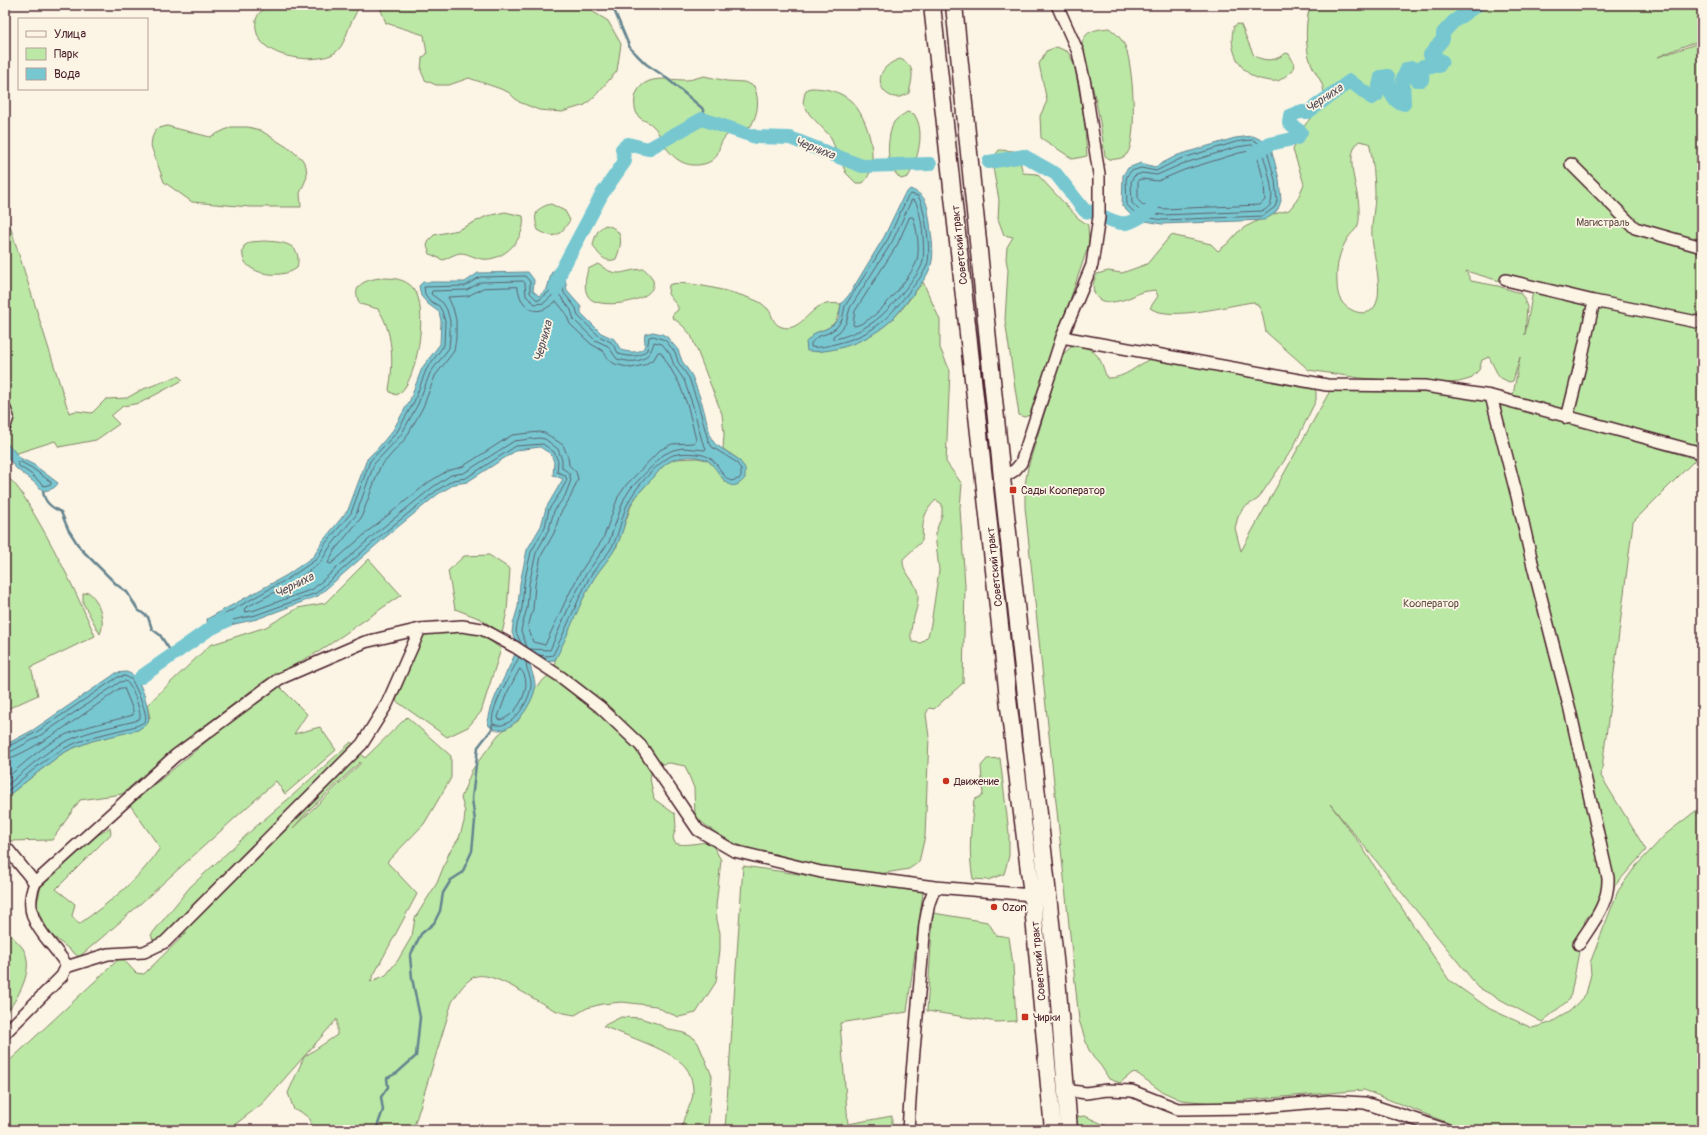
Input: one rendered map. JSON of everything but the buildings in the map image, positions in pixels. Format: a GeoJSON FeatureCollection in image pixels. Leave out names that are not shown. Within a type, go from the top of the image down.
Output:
{"type":"FeatureCollection","features":[{"type":"Feature","properties":{"kind":"highway","name":"Советский тракт"},"geometry":{"type":"LineString","coordinates":[[932,5],[1009,707],[1032,895],[1054,1130]]}},
{"type":"Feature","properties":{"kind":"highway","name":"Советский тракт"},"geometry":{"type":"LineString","coordinates":[[954,5],[1002,478],[1057,977],[1069,1130]]}},
{"type":"Feature","properties":{"kind":"street"},"geometry":{"type":"LineString","coordinates":[[1002,478],[1015,470],[1021,463],[1062,337],[1092,265],[1099,218],[1099,174],[1084,77],[1078,52],[1057,5]]}},
{"type":"Feature","properties":{"kind":"street"},"geometry":{"type":"LineString","coordinates":[[1571,164],[1635,228],[1702,247]]}},
{"type":"Feature","properties":{"kind":"street"},"geometry":{"type":"LineString","coordinates":[[1506,280],[1594,301],[1702,323]]}},
{"type":"Feature","properties":{"kind":"street"},"geometry":{"type":"LineString","coordinates":[[1567,418],[1594,301]]}},
{"type":"Feature","properties":{"kind":"street"},"geometry":{"type":"LineString","coordinates":[[1062,337],[1327,385],[1425,386],[1491,396],[1567,418],[1702,453]]}},
{"type":"Feature","properties":{"kind":"street"},"geometry":{"type":"LineString","coordinates":[[1491,396],[1570,710],[1608,878],[1609,889],[1606,899],[1579,944]]}},
{"type":"Feature","properties":{"kind":"street"},"geometry":{"type":"LineString","coordinates":[[5,409],[8,417],[5,426]]}},
{"type":"Feature","properties":{"kind":"street"},"geometry":{"type":"LineString","coordinates":[[5,1033],[62,976],[66,968],[66,963],[45,939],[32,916],[30,898],[35,883],[175,756],[279,679],[365,642],[420,629],[462,626],[482,629],[515,647],[561,677],[600,707],[641,746],[698,830],[734,851],[821,872],[935,887],[1032,895]]}},
{"type":"Feature","properties":{"kind":"street"},"geometry":{"type":"LineString","coordinates":[[66,968],[108,954],[144,952],[165,942],[362,744],[387,704],[420,629]]}},
{"type":"Feature","properties":{"kind":"street"},"geometry":{"type":"LineString","coordinates":[[5,846],[35,883]]}},
{"type":"Feature","properties":{"kind":"street"},"geometry":{"type":"LineString","coordinates":[[908,1130],[926,924],[929,903],[935,887]]}},
{"type":"Feature","properties":{"kind":"street"},"geometry":{"type":"LineString","coordinates":[[1065,1090],[1086,1094],[1107,1090],[1132,1091],[1178,1109],[1252,1108],[1330,1101],[1365,1103],[1447,1130]]}},
{"type":"Feature","properties":{"kind":"green space"},"geometry":{"type":"Polygon","coordinates":[[[270,5],[359,5],[344,42],[338,50],[331,55],[322,58],[311,59],[287,56],[276,52],[266,46],[259,39],[256,29],[257,17],[263,9],[270,5]]]}},
{"type":"Feature","properties":{"kind":"green space"},"geometry":{"type":"Polygon","coordinates":[[[379,5],[582,5],[608,21],[621,44],[617,71],[585,105],[562,112],[539,110],[519,102],[508,92],[469,78],[449,85],[436,85],[425,80],[421,71],[422,58],[427,54],[424,35],[386,23],[379,5]]]}},
{"type":"Feature","properties":{"kind":"green space","name":"Магистраль"},"geometry":{"type":"Polygon","coordinates":[[[1311,5],[1702,5],[1702,40],[1658,57],[1702,42],[1702,448],[1513,395],[1520,357],[1513,381],[1509,382],[1499,377],[1489,357],[1482,360],[1479,370],[1470,379],[1459,382],[1439,384],[1360,378],[1309,370],[1266,332],[1262,313],[1258,305],[1253,302],[1200,311],[1171,313],[1159,312],[1150,308],[1158,296],[1155,290],[1142,292],[1116,302],[1100,300],[1096,297],[1093,287],[1097,274],[1108,271],[1122,273],[1147,264],[1171,235],[1211,244],[1218,251],[1245,227],[1267,216],[1289,210],[1297,200],[1304,184],[1293,150],[1303,128],[1319,108],[1324,97],[1323,86],[1308,55],[1306,32],[1311,5]],[[1359,141],[1354,148],[1352,164],[1358,201],[1359,223],[1342,248],[1338,265],[1337,287],[1340,298],[1345,305],[1353,311],[1363,313],[1372,310],[1375,306],[1378,282],[1372,237],[1375,194],[1373,164],[1369,143],[1359,141]],[[1466,271],[1471,281],[1498,286],[1520,293],[1524,298],[1527,307],[1525,335],[1533,291],[1466,271]]]}},
{"type":"Feature","properties":{"kind":"green space"},"geometry":{"type":"Polygon","coordinates":[[[1238,24],[1241,25],[1254,56],[1271,60],[1286,53],[1289,54],[1294,63],[1293,70],[1280,80],[1275,81],[1256,78],[1249,73],[1242,67],[1234,52],[1232,35],[1234,26],[1238,24]]]}},
{"type":"Feature","properties":{"kind":"green space"},"geometry":{"type":"Polygon","coordinates":[[[1109,28],[1118,36],[1125,46],[1128,55],[1132,84],[1133,118],[1130,146],[1127,154],[1119,159],[1109,159],[1105,156],[1100,121],[1082,48],[1084,38],[1088,33],[1095,30],[1109,28]]]}},
{"type":"Feature","properties":{"kind":"green space"},"geometry":{"type":"Polygon","coordinates":[[[1057,47],[1068,52],[1074,63],[1084,117],[1087,156],[1073,159],[1041,138],[1040,116],[1047,101],[1039,64],[1046,51],[1057,47]]]}},
{"type":"Feature","properties":{"kind":"green space"},"geometry":{"type":"Polygon","coordinates":[[[900,59],[909,65],[911,69],[912,77],[909,93],[900,97],[892,97],[886,93],[880,80],[882,72],[889,65],[900,59]]]}},
{"type":"Feature","properties":{"kind":"green space"},"geometry":{"type":"Polygon","coordinates":[[[704,76],[727,81],[744,82],[754,86],[758,102],[757,112],[751,126],[725,137],[714,159],[704,164],[690,165],[673,156],[657,130],[650,123],[638,116],[635,109],[635,98],[641,86],[652,80],[688,80],[704,76]]]}},
{"type":"Feature","properties":{"kind":"green space"},"geometry":{"type":"Polygon","coordinates":[[[807,89],[827,89],[837,92],[851,101],[863,118],[870,141],[872,165],[869,175],[863,183],[856,183],[846,173],[830,136],[810,115],[803,103],[805,92],[807,89]]]}},
{"type":"Feature","properties":{"kind":"green space"},"geometry":{"type":"Polygon","coordinates":[[[907,112],[914,114],[918,121],[920,137],[912,170],[908,177],[901,179],[893,169],[889,158],[889,140],[894,122],[907,112]]]}},
{"type":"Feature","properties":{"kind":"green space"},"geometry":{"type":"Polygon","coordinates":[[[167,126],[210,137],[231,127],[248,127],[260,130],[290,149],[302,159],[306,166],[307,177],[300,193],[301,207],[250,207],[192,202],[164,182],[151,146],[152,138],[156,129],[167,126]]]}},
{"type":"Feature","properties":{"kind":"green space"},"geometry":{"type":"Polygon","coordinates":[[[999,150],[1014,151],[1018,154],[1023,173],[1037,174],[1078,218],[1088,225],[1089,244],[1032,411],[1030,415],[1024,417],[1019,415],[1005,320],[1008,270],[1006,259],[1007,247],[1013,237],[1004,235],[998,219],[999,200],[993,168],[996,154],[999,150]]]}},
{"type":"Feature","properties":{"kind":"green space"},"geometry":{"type":"Polygon","coordinates":[[[551,204],[565,211],[570,220],[563,230],[557,235],[549,235],[538,230],[536,220],[539,210],[551,204]]]}},
{"type":"Feature","properties":{"kind":"green space"},"geometry":{"type":"Polygon","coordinates":[[[5,210],[69,413],[76,411],[92,413],[106,399],[127,398],[141,390],[178,376],[183,380],[140,403],[123,406],[111,416],[119,424],[96,440],[59,447],[55,441],[5,457],[5,210]]]}},
{"type":"Feature","properties":{"kind":"green space"},"geometry":{"type":"Polygon","coordinates":[[[505,212],[523,216],[523,224],[521,232],[512,247],[498,257],[482,259],[459,253],[443,260],[430,254],[427,246],[429,240],[434,235],[458,230],[487,216],[505,212]]]}},
{"type":"Feature","properties":{"kind":"green space"},"geometry":{"type":"Polygon","coordinates":[[[606,225],[616,230],[620,238],[620,248],[616,259],[612,260],[602,257],[593,245],[598,231],[606,225]]]}},
{"type":"Feature","properties":{"kind":"green space"},"geometry":{"type":"Polygon","coordinates":[[[264,241],[284,243],[294,249],[297,253],[297,268],[290,272],[281,274],[271,274],[252,269],[246,263],[243,256],[244,246],[250,242],[264,241]]]}},
{"type":"Feature","properties":{"kind":"green space"},"geometry":{"type":"Polygon","coordinates":[[[598,264],[611,272],[616,273],[644,269],[653,280],[652,288],[645,295],[633,300],[606,304],[595,301],[586,293],[585,282],[588,269],[598,264]]]}},
{"type":"Feature","properties":{"kind":"green space"},"geometry":{"type":"Polygon","coordinates":[[[380,278],[398,279],[410,285],[414,289],[418,298],[420,310],[420,338],[414,367],[404,388],[396,395],[390,392],[389,389],[392,358],[387,327],[383,317],[378,309],[360,304],[357,298],[358,288],[360,285],[369,280],[380,278]]]}},
{"type":"Feature","properties":{"kind":"green space"},"geometry":{"type":"Polygon","coordinates":[[[923,282],[940,320],[940,348],[950,371],[946,462],[962,484],[960,508],[965,585],[963,683],[934,709],[929,708],[926,714],[929,737],[925,836],[919,862],[909,869],[873,875],[809,866],[750,850],[721,837],[695,817],[694,788],[685,766],[670,763],[653,765],[650,778],[654,799],[675,814],[676,827],[673,838],[675,843],[687,844],[711,842],[721,860],[716,906],[720,933],[720,950],[716,982],[696,1013],[679,1017],[656,1006],[622,1002],[602,1004],[587,1008],[575,1015],[557,1011],[503,982],[482,976],[474,977],[461,988],[452,1002],[413,1130],[311,1130],[310,1119],[301,1112],[294,1110],[288,1093],[304,1057],[337,1035],[337,1019],[263,1103],[228,1130],[5,1130],[5,1065],[121,957],[136,973],[144,974],[187,932],[158,951],[151,935],[190,887],[351,742],[365,758],[407,717],[451,756],[451,778],[424,824],[387,862],[417,894],[370,982],[386,975],[398,960],[412,936],[415,918],[437,883],[449,853],[459,838],[464,822],[465,812],[461,798],[472,770],[498,735],[518,721],[531,700],[535,688],[555,669],[555,660],[580,604],[594,578],[617,546],[632,503],[659,470],[667,463],[675,459],[697,458],[707,460],[715,467],[725,482],[738,459],[723,449],[724,434],[722,414],[691,335],[672,317],[678,310],[678,307],[668,294],[669,285],[676,283],[715,288],[754,300],[761,303],[770,311],[776,324],[787,328],[802,322],[818,307],[835,303],[841,304],[838,316],[834,323],[826,329],[815,333],[816,352],[853,343],[879,330],[897,315],[923,282]],[[936,500],[928,509],[924,519],[922,541],[903,559],[904,568],[918,592],[918,602],[911,631],[912,642],[921,643],[928,636],[931,624],[939,570],[935,534],[942,515],[942,504],[936,500]],[[360,762],[309,810],[293,828],[361,763],[360,762]]]}},
{"type":"Feature","properties":{"kind":"green space","name":"Кооператор"},"geometry":{"type":"Polygon","coordinates":[[[1082,346],[1093,351],[1099,358],[1107,378],[1113,378],[1125,374],[1152,358],[1314,387],[1316,392],[1316,400],[1293,448],[1258,499],[1243,508],[1238,517],[1235,528],[1241,551],[1331,389],[1414,388],[1504,403],[1696,459],[1633,522],[1601,776],[1646,850],[1585,920],[1570,999],[1542,1022],[1479,988],[1330,804],[1360,844],[1449,980],[1490,1009],[1532,1028],[1550,1023],[1570,1011],[1586,994],[1591,974],[1590,963],[1618,891],[1635,867],[1666,834],[1702,806],[1702,1130],[1466,1130],[1364,1090],[1212,1103],[1181,1100],[1161,1091],[1138,1074],[1132,1073],[1120,1083],[1109,1079],[1088,1048],[1079,1020],[1025,507],[1025,485],[1028,467],[1062,355],[1071,347],[1082,346]]]}},
{"type":"Feature","properties":{"kind":"green space"},"geometry":{"type":"Polygon","coordinates":[[[5,475],[15,484],[45,533],[68,577],[95,636],[31,667],[38,695],[5,710],[5,475]]]}},
{"type":"Feature","properties":{"kind":"green space"},"geometry":{"type":"Polygon","coordinates":[[[489,555],[510,569],[507,611],[502,634],[481,619],[455,609],[448,571],[464,556],[489,555]]]}},
{"type":"Feature","properties":{"kind":"green space"},"geometry":{"type":"Polygon","coordinates":[[[369,559],[401,595],[320,651],[264,681],[170,752],[122,794],[80,800],[52,840],[9,841],[5,831],[5,798],[60,755],[71,749],[150,718],[147,705],[210,645],[266,627],[298,608],[325,603],[369,559]]]}},
{"type":"Feature","properties":{"kind":"green space"},"geometry":{"type":"Polygon","coordinates":[[[88,592],[92,595],[98,605],[102,617],[102,629],[100,634],[83,603],[83,594],[88,592]]]}},
{"type":"Feature","properties":{"kind":"green space"},"geometry":{"type":"Polygon","coordinates":[[[440,628],[483,635],[501,649],[481,712],[468,727],[447,737],[396,701],[421,637],[440,628]]]}},
{"type":"Feature","properties":{"kind":"green space"},"geometry":{"type":"Polygon","coordinates":[[[279,686],[307,714],[294,734],[320,727],[336,750],[285,794],[276,781],[120,922],[79,957],[50,934],[36,907],[41,886],[92,838],[110,828],[111,834],[56,889],[75,904],[72,916],[79,924],[113,899],[143,870],[160,848],[130,805],[237,716],[279,686]]]}},
{"type":"Feature","properties":{"kind":"green space"},"geometry":{"type":"Polygon","coordinates":[[[1000,758],[1009,833],[1009,856],[1004,874],[988,880],[973,879],[970,850],[971,830],[974,800],[983,795],[981,766],[987,759],[1000,758]]]}},
{"type":"Feature","properties":{"kind":"green space"},"geometry":{"type":"Polygon","coordinates":[[[743,866],[923,892],[907,1012],[840,1023],[848,1124],[892,1116],[892,1130],[725,1130],[743,866]]]}},
{"type":"Feature","properties":{"kind":"green space"},"geometry":{"type":"Polygon","coordinates":[[[933,913],[988,922],[996,935],[1009,937],[1013,965],[1016,1021],[997,1022],[927,1011],[933,913]]]}},
{"type":"Feature","properties":{"kind":"green space"},"geometry":{"type":"Polygon","coordinates":[[[5,929],[22,947],[26,955],[27,964],[24,983],[15,1001],[5,1015],[5,929]]]}},
{"type":"Feature","properties":{"kind":"green space"},"geometry":{"type":"Polygon","coordinates":[[[621,1017],[640,1018],[656,1023],[670,1030],[684,1033],[694,1038],[698,1043],[712,1076],[708,1130],[682,1130],[683,1120],[691,1102],[693,1092],[691,1077],[687,1069],[681,1062],[661,1050],[603,1026],[621,1017]]]}},
{"type":"Feature","properties":{"kind":"green space"},"geometry":{"type":"Polygon","coordinates":[[[1085,1116],[1109,1127],[1111,1130],[1077,1130],[1076,1117],[1085,1116]]]}},
{"type":"Feature","properties":{"kind":"water"},"geometry":{"type":"Polygon","coordinates":[[[1253,136],[1270,144],[1279,179],[1281,201],[1274,214],[1264,220],[1162,224],[1135,219],[1122,206],[1123,175],[1128,168],[1141,163],[1155,167],[1178,155],[1235,138],[1253,136]]]}},
{"type":"Feature","properties":{"kind":"water"},"geometry":{"type":"Polygon","coordinates":[[[910,189],[923,198],[926,202],[928,211],[933,255],[930,269],[926,277],[898,314],[870,336],[839,348],[807,351],[806,342],[815,333],[834,324],[839,318],[841,304],[849,295],[884,237],[904,195],[910,189]]]}},
{"type":"Feature","properties":{"kind":"water"},"geometry":{"type":"Polygon","coordinates":[[[552,271],[561,271],[565,277],[567,291],[581,307],[581,313],[601,333],[614,339],[621,350],[635,352],[642,350],[645,344],[645,334],[653,332],[667,337],[678,350],[682,361],[692,376],[702,403],[711,438],[715,444],[738,459],[745,468],[745,478],[739,484],[733,486],[728,484],[712,464],[703,458],[677,458],[667,463],[639,492],[632,502],[617,545],[588,590],[555,660],[530,662],[535,681],[535,689],[522,716],[511,726],[504,729],[494,729],[489,726],[488,722],[493,702],[518,646],[512,633],[518,607],[520,583],[527,550],[541,526],[546,508],[563,479],[553,475],[554,462],[551,454],[540,447],[517,450],[467,482],[455,484],[438,494],[382,540],[318,596],[257,619],[208,630],[207,619],[287,575],[314,556],[322,542],[348,510],[367,459],[393,430],[410,400],[422,368],[440,344],[441,321],[439,312],[428,304],[421,296],[419,286],[423,282],[465,282],[478,273],[528,272],[534,280],[533,291],[539,296],[547,289],[552,271]]]}},
{"type":"Feature","properties":{"kind":"water"},"geometry":{"type":"Polygon","coordinates":[[[5,444],[10,446],[20,458],[34,465],[58,483],[57,485],[52,489],[43,491],[16,468],[5,456],[5,444]]]}},
{"type":"Feature","properties":{"kind":"water"},"geometry":{"type":"Polygon","coordinates":[[[126,672],[134,676],[143,691],[149,718],[148,723],[138,730],[92,741],[71,749],[60,755],[5,798],[5,745],[33,730],[116,673],[126,672]]]}},
{"type":"Feature","properties":{"kind":"waterway"},"geometry":{"type":"LineString","coordinates":[[612,5],[630,48],[646,64],[664,76],[702,108],[709,122]]}},
{"type":"Feature","properties":{"kind":"waterway","name":"Черниха"},"geometry":{"type":"LineString","coordinates":[[1254,153],[1270,144],[1297,138],[1301,132],[1289,123],[1290,116],[1299,112],[1308,112],[1350,81],[1372,98],[1377,95],[1381,77],[1388,76],[1391,94],[1395,100],[1404,104],[1403,78],[1407,69],[1413,68],[1417,80],[1422,80],[1423,66],[1439,66],[1442,61],[1430,55],[1443,39],[1443,33],[1453,22],[1477,5]]}},
{"type":"Feature","properties":{"kind":"waterway","name":"Черниха"},"geometry":{"type":"LineString","coordinates":[[556,289],[561,271],[602,194],[625,161],[622,149],[628,144],[648,149],[702,119],[756,137],[790,138],[862,166],[930,164]]}},
{"type":"Feature","properties":{"kind":"waterway","name":"Черниха"},"geometry":{"type":"LineString","coordinates":[[989,162],[1024,156],[1056,174],[1085,211],[1091,212]]}},
{"type":"Feature","properties":{"kind":"waterway","name":"Черниха"},"geometry":{"type":"LineString","coordinates":[[1104,217],[1112,221],[1124,223],[1133,221],[1152,210]]}},
{"type":"Feature","properties":{"kind":"waterway"},"geometry":{"type":"LineString","coordinates":[[43,491],[49,504],[61,512],[68,529],[80,548],[117,585],[127,592],[138,610],[148,617],[152,629],[160,635],[173,655]]}},
{"type":"Feature","properties":{"kind":"waterway","name":"Черниха"},"geometry":{"type":"LineString","coordinates":[[141,677],[208,630],[226,621]]}},
{"type":"Feature","properties":{"kind":"waterway"},"geometry":{"type":"LineString","coordinates":[[376,1130],[383,1110],[381,1097],[388,1087],[387,1078],[397,1073],[416,1056],[420,1017],[412,978],[410,956],[421,934],[434,923],[440,911],[443,893],[451,880],[462,873],[472,851],[475,821],[472,799],[478,747],[492,729],[492,725]]}},
{"type":"Feature","properties":{"kind":"place","name":"Сады Кооператор"},"geometry":{"type":"Point","coordinates":[1013,490]}},
{"type":"Feature","properties":{"kind":"place","name":"Движение"},"geometry":{"type":"Point","coordinates":[946,781]}},
{"type":"Feature","properties":{"kind":"place","name":"Ozon"},"geometry":{"type":"Point","coordinates":[994,907]}},
{"type":"Feature","properties":{"kind":"place","name":"Чирки"},"geometry":{"type":"Point","coordinates":[1025,1017]}}]}
